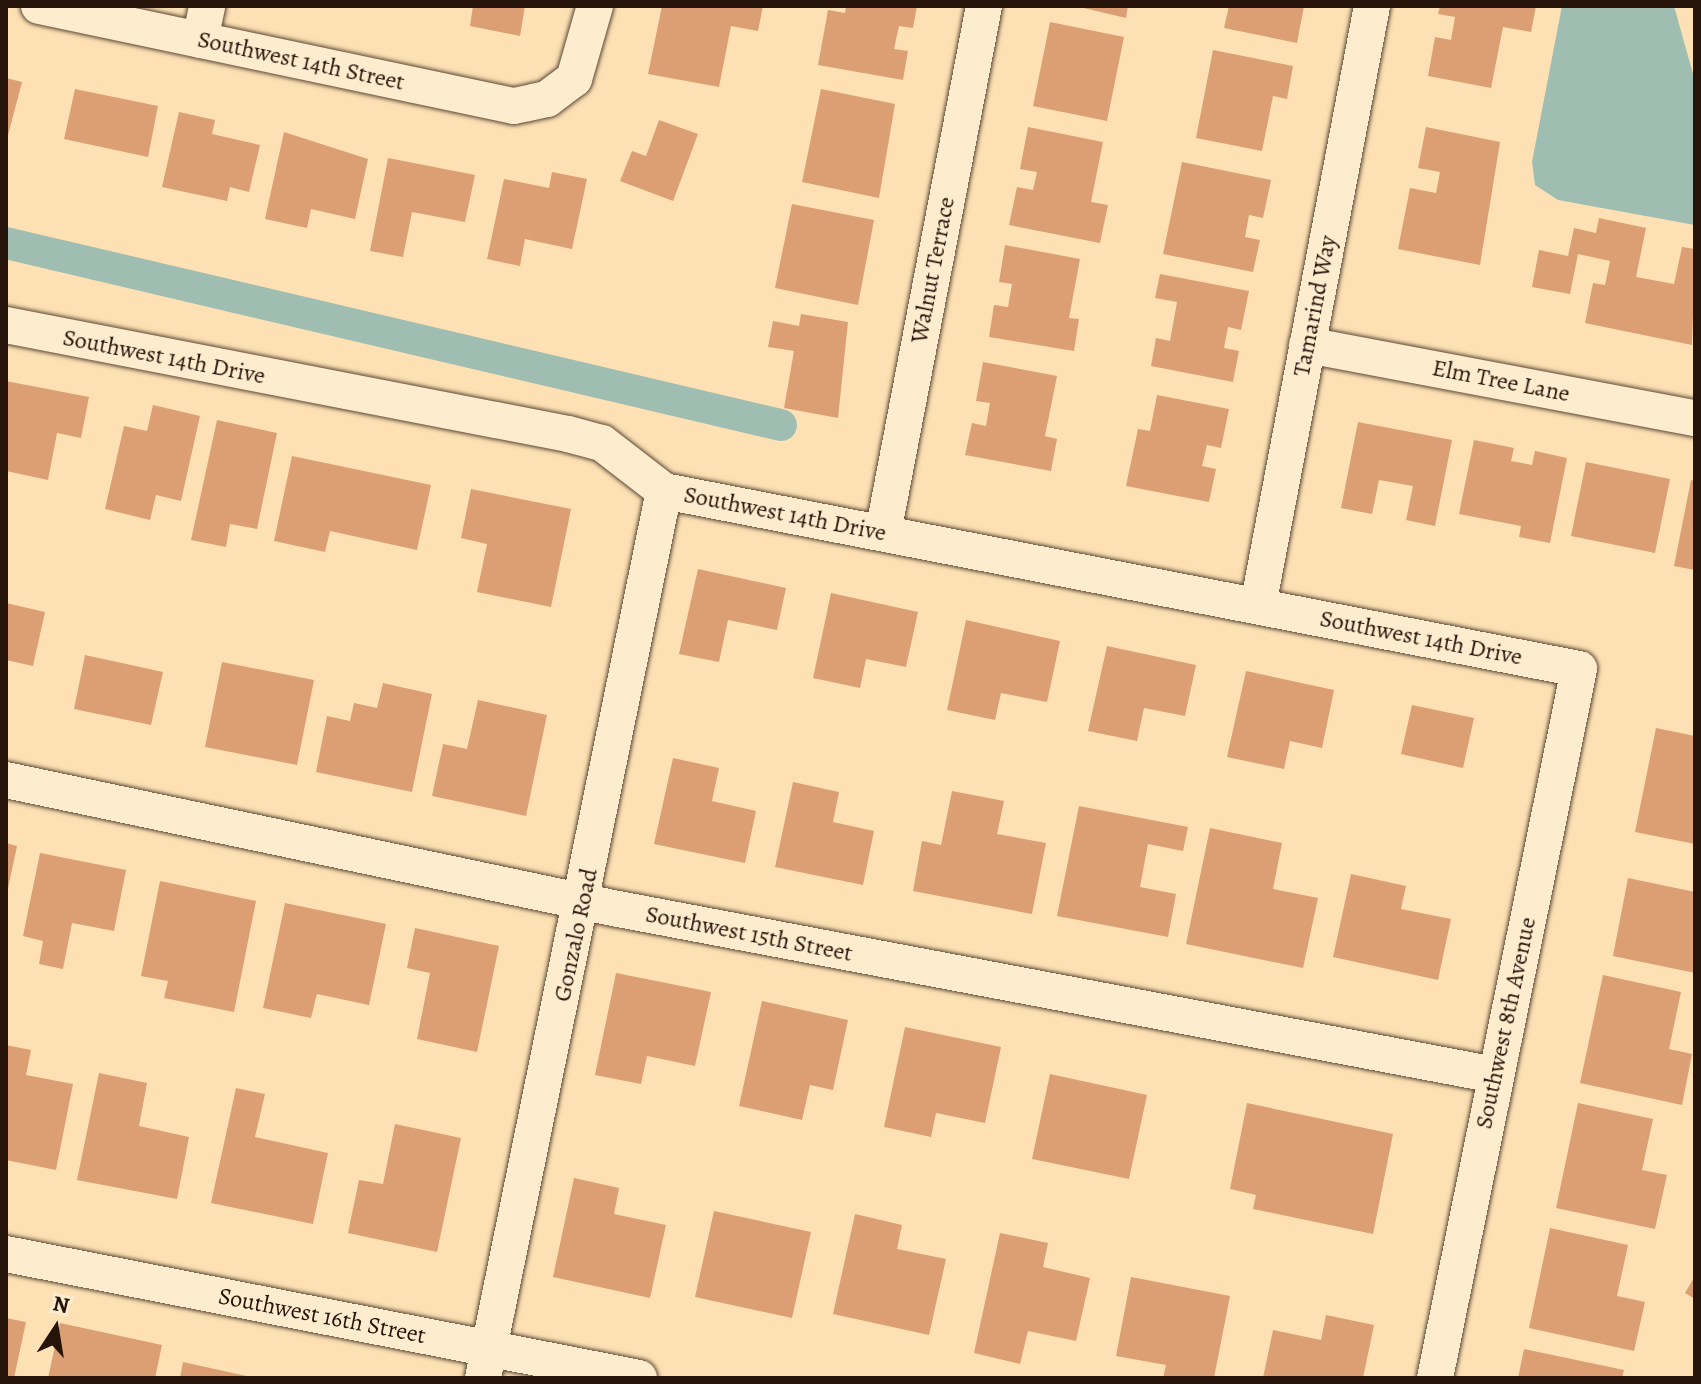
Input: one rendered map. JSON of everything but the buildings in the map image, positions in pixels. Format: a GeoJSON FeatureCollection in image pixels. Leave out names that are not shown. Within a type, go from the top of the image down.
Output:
{"type":"FeatureCollection","features":[{"type":"Feature","properties":{"kind":"street","name":"Southwest 14th Street"},"geometry":{"type":"LineString","coordinates":[[39,6],[204,23],[514,106],[559,90],[587,48],[595,6]]}},
{"type":"Feature","properties":{"kind":"street","name":"Walnut Terrace"},"geometry":{"type":"LineString","coordinates":[[883,533],[984,6]]}},
{"type":"Feature","properties":{"kind":"street","name":"Tamarind Way"},"geometry":{"type":"LineString","coordinates":[[1258,606],[1372,6]]}},
{"type":"Feature","properties":{"kind":"street","name":"Southwest 14th Drive"},"geometry":{"type":"LineString","coordinates":[[6,325],[579,437],[602,443],[664,491],[1579,669]]}},
{"type":"Feature","properties":{"kind":"street","name":"Elm Tree Lane"},"geometry":{"type":"LineString","coordinates":[[1307,345],[1695,418]]}},
{"type":"Feature","properties":{"kind":"street","name":"Gonzalo Road"},"geometry":{"type":"LineString","coordinates":[[486,1364],[585,897],[664,491]]}},
{"type":"Feature","properties":{"kind":"street","name":"Southwest 8th Avenue"},"geometry":{"type":"LineString","coordinates":[[1435,1378],[1579,669]]}},
{"type":"Feature","properties":{"kind":"street","name":"Southwest 15th Street"},"geometry":{"type":"LineString","coordinates":[[6,780],[585,897],[613,908],[1495,1075]]}},
{"type":"Feature","properties":{"kind":"street","name":"Southwest 16th Street"},"geometry":{"type":"LineString","coordinates":[[6,1254],[486,1364],[639,1378]]}},
{"type":"Feature","properties":{"kind":"shaded area"},"geometry":{"type":"Polygon","coordinates":[[[1562,6],[1674,6],[1695,81],[1695,225],[1558,200],[1535,185],[1532,162],[1562,6]]]}},
{"type":"Feature","properties":{"kind":"waterway"},"geometry":{"type":"LineString","coordinates":[[6,243],[781,425]]}}]}
